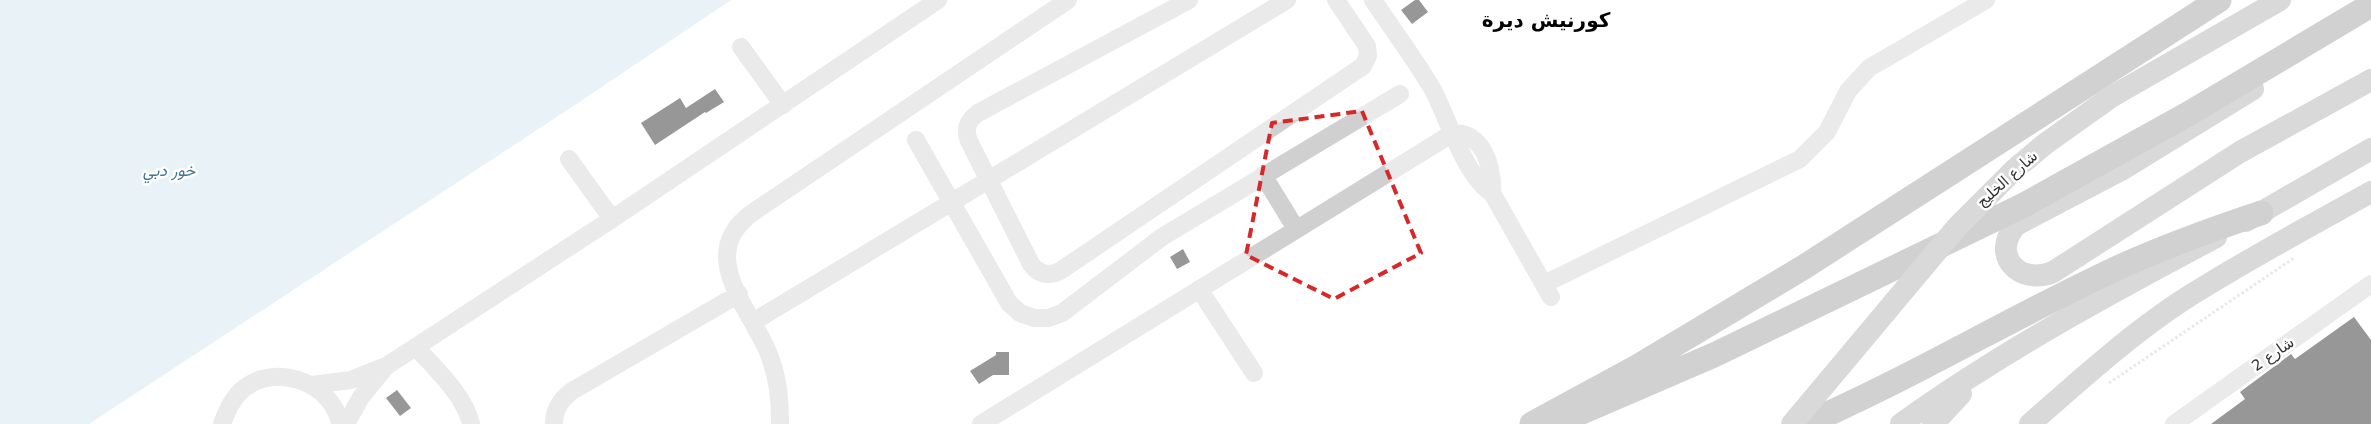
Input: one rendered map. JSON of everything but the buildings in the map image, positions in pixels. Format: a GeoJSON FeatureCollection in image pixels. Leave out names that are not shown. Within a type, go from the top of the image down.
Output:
{"type":"FeatureCollection","features":[{"type":"Feature","properties":{"kind":"highway"},"geometry":{"type":"LineString","coordinates":[[1532,424],[1637,367],[1804,268],[2220,0]]}},
{"type":"Feature","properties":{"kind":"highway"},"geometry":{"type":"LineString","coordinates":[[1554,424],[1714,355],[1967,234],[2107,160],[2371,5]]}},
{"type":"Feature","properties":{"kind":"highway"},"geometry":{"type":"LineString","coordinates":[[1805,424],[1879,390],[2110,271],[2185,240],[2261,213]]}},
{"type":"Feature","properties":{"kind":"main road","name":"شارع الخليج"},"geometry":{"type":"LineString","coordinates":[[1792,424],[1952,233],[2014,170],[2045,144],[2111,97],[2280,0]]}},
{"type":"Feature","properties":{"kind":"main road"},"geometry":{"type":"LineString","coordinates":[[2307,44],[2278,70],[2247,93],[2122,170],[2016,225],[2007,238],[2006,246],[2009,261],[2014,268],[2028,276],[2037,277],[2053,272],[2240,152],[2371,80]]}},
{"type":"Feature","properties":{"kind":"main road"},"geometry":{"type":"LineString","coordinates":[[1901,424],[1993,361],[2110,293],[2261,213],[2371,149]]}},
{"type":"Feature","properties":{"kind":"main road"},"geometry":{"type":"LineString","coordinates":[[2030,424],[2099,363],[2182,301],[2250,259],[2371,192]]}},
{"type":"Feature","properties":{"kind":"main road"},"geometry":{"type":"LineString","coordinates":[[1933,424],[1993,361]]}},
{"type":"Feature","properties":{"kind":"street"},"geometry":{"type":"LineString","coordinates":[[311,385],[351,380],[388,365],[612,220],[938,0]]}},
{"type":"Feature","properties":{"kind":"street"},"geometry":{"type":"LineString","coordinates":[[780,424],[780,399],[776,376],[769,354],[727,269],[726,250],[732,233],[744,219],[1068,0]]}},
{"type":"Feature","properties":{"kind":"street"},"geometry":{"type":"LineString","coordinates":[[1189,0],[973,116],[967,125],[967,136],[1034,268],[1049,275],[1060,271],[1363,66],[1368,56],[1367,46],[1336,0]]}},
{"type":"Feature","properties":{"kind":"street"},"geometry":{"type":"LineString","coordinates":[[753,322],[1287,0]]}},
{"type":"Feature","properties":{"kind":"street"},"geometry":{"type":"LineString","coordinates":[[1373,0],[1422,71],[1474,176],[1482,186],[1492,193],[1547,290],[1800,159],[1827,132],[1848,91],[1869,68],[1986,0]]}},
{"type":"Feature","properties":{"kind":"street"},"geometry":{"type":"LineString","coordinates":[[741,47],[783,105]]}},
{"type":"Feature","properties":{"kind":"street"},"geometry":{"type":"LineString","coordinates":[[916,140],[1010,303],[1027,316],[1048,318],[1062,313],[1162,237],[1400,94]]}},
{"type":"Feature","properties":{"kind":"street"},"geometry":{"type":"LineString","coordinates":[[981,424],[1453,133]]}},
{"type":"Feature","properties":{"kind":"street"},"geometry":{"type":"LineString","coordinates":[[569,159],[612,220]]}},
{"type":"Feature","properties":{"kind":"street"},"geometry":{"type":"LineString","coordinates":[[1263,175],[1296,229]]}},
{"type":"Feature","properties":{"kind":"street","name":"شارع 2"},"geometry":{"type":"LineString","coordinates":[[2174,424],[2371,284]]}},
{"type":"Feature","properties":{"kind":"street"},"geometry":{"type":"LineString","coordinates":[[1199,289],[1254,373]]}},
{"type":"Feature","properties":{"kind":"street"},"geometry":{"type":"LineString","coordinates":[[554,424],[556,410],[572,391],[738,294]]}},
{"type":"Feature","properties":{"kind":"street"},"geometry":{"type":"LineString","coordinates":[[416,347],[456,394],[464,406],[471,424]]}},
{"type":"Feature","properties":{"kind":"street"},"geometry":{"type":"LineString","coordinates":[[346,424],[361,397],[388,365]]}},
{"type":"Feature","properties":{"kind":"street"},"geometry":{"type":"LineString","coordinates":[[222,424],[228,408],[240,392],[256,382],[274,377],[293,378],[311,385],[333,405],[340,424]]}},
{"type":"Feature","properties":{"kind":"path"},"geometry":{"type":"LineString","coordinates":[[2105,386],[2300,255]]}},
{"type":"Feature","properties":{"kind":"highlighted area"},"geometry":{"type":"Polygon","coordinates":[[[1362,111],[1421,253],[1334,299],[1246,255],[1272,123],[1362,111]]]}},
{"type":"Feature","properties":{"kind":"water","name":"خور دبي"},"geometry":{"type":"Polygon","coordinates":[[[0,0],[731,0],[578,103],[89,424],[0,424],[0,0]]]}},
{"type":"Feature","properties":{"kind":"district","name":"كورنيش ديرة"},"geometry":{"type":"Point","coordinates":[1546,20]}}]}
